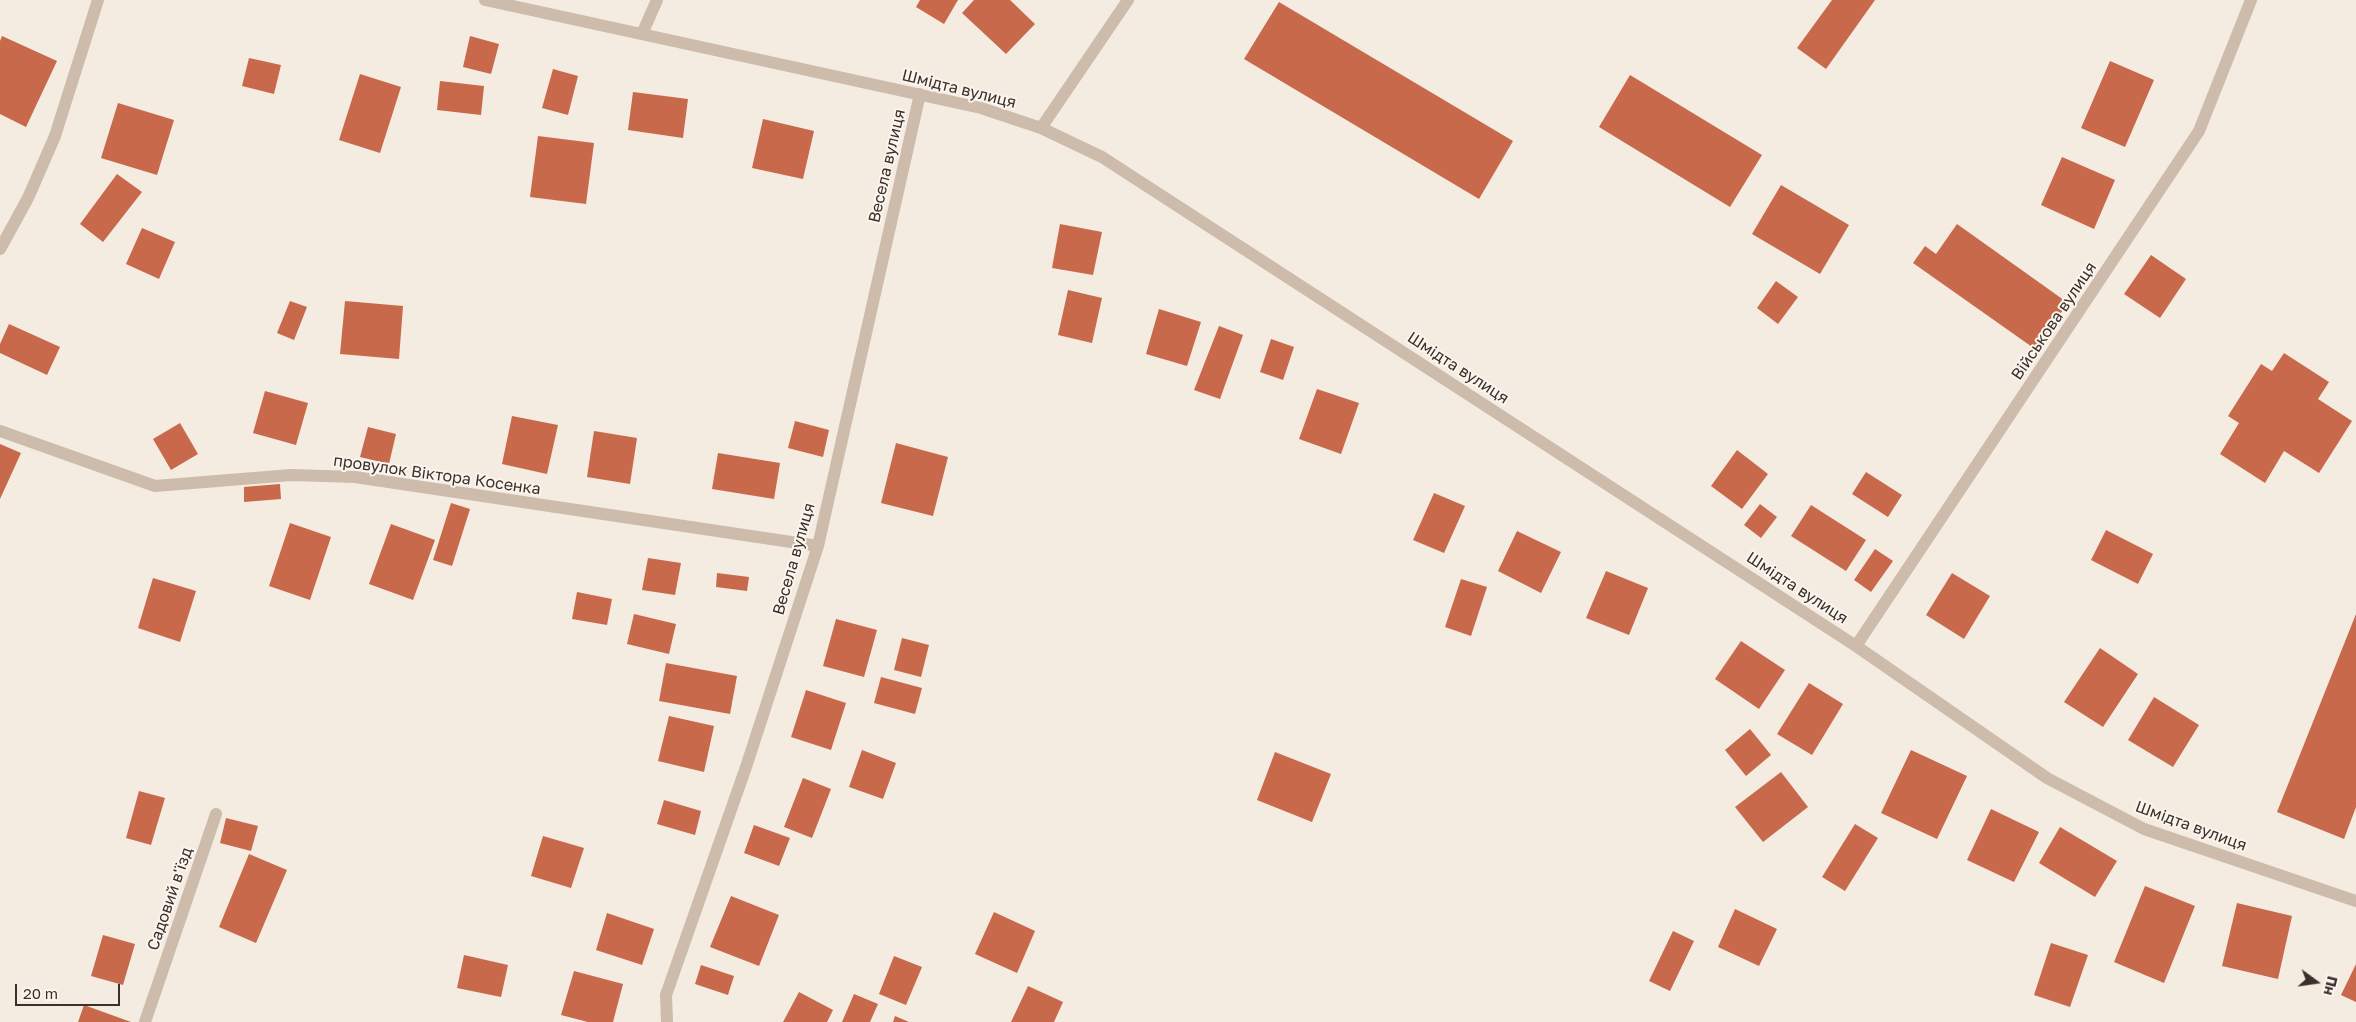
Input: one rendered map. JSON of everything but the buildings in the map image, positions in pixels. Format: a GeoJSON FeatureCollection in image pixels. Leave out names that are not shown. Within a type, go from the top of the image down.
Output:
{"type":"FeatureCollection","features":[{"type":"Feature","properties":{"kind":"street"},"geometry":{"type":"LineString","coordinates":[[0,249],[28,198],[55,136],[98,0]]}},
{"type":"Feature","properties":{"kind":"street","name":"Шмідта вулиця"},"geometry":{"type":"LineString","coordinates":[[485,0],[981,108],[1041,128],[1102,157],[1856,646],[2048,778],[2144,830],[2356,901]]}},
{"type":"Feature","properties":{"kind":"street"},"geometry":{"type":"LineString","coordinates":[[642,34],[657,0]]}},
{"type":"Feature","properties":{"kind":"street"},"geometry":{"type":"LineString","coordinates":[[1041,128],[1128,0]]}},
{"type":"Feature","properties":{"kind":"street","name":"Військова вулиця"},"geometry":{"type":"LineString","coordinates":[[1856,646],[2136,229],[2199,131],[2252,0]]}},
{"type":"Feature","properties":{"kind":"street","name":"Весела вулиця"},"geometry":{"type":"LineString","coordinates":[[666,1022],[666,995],[746,767],[818,546],[920,94]]}},
{"type":"Feature","properties":{"kind":"street","name":"провулок Віктора Косенка"},"geometry":{"type":"LineString","coordinates":[[0,431],[155,486],[291,474],[355,477],[818,546]]}},
{"type":"Feature","properties":{"kind":"street","name":"Садовий в'їзд"},"geometry":{"type":"LineString","coordinates":[[146,1022],[216,814]]}}]}
